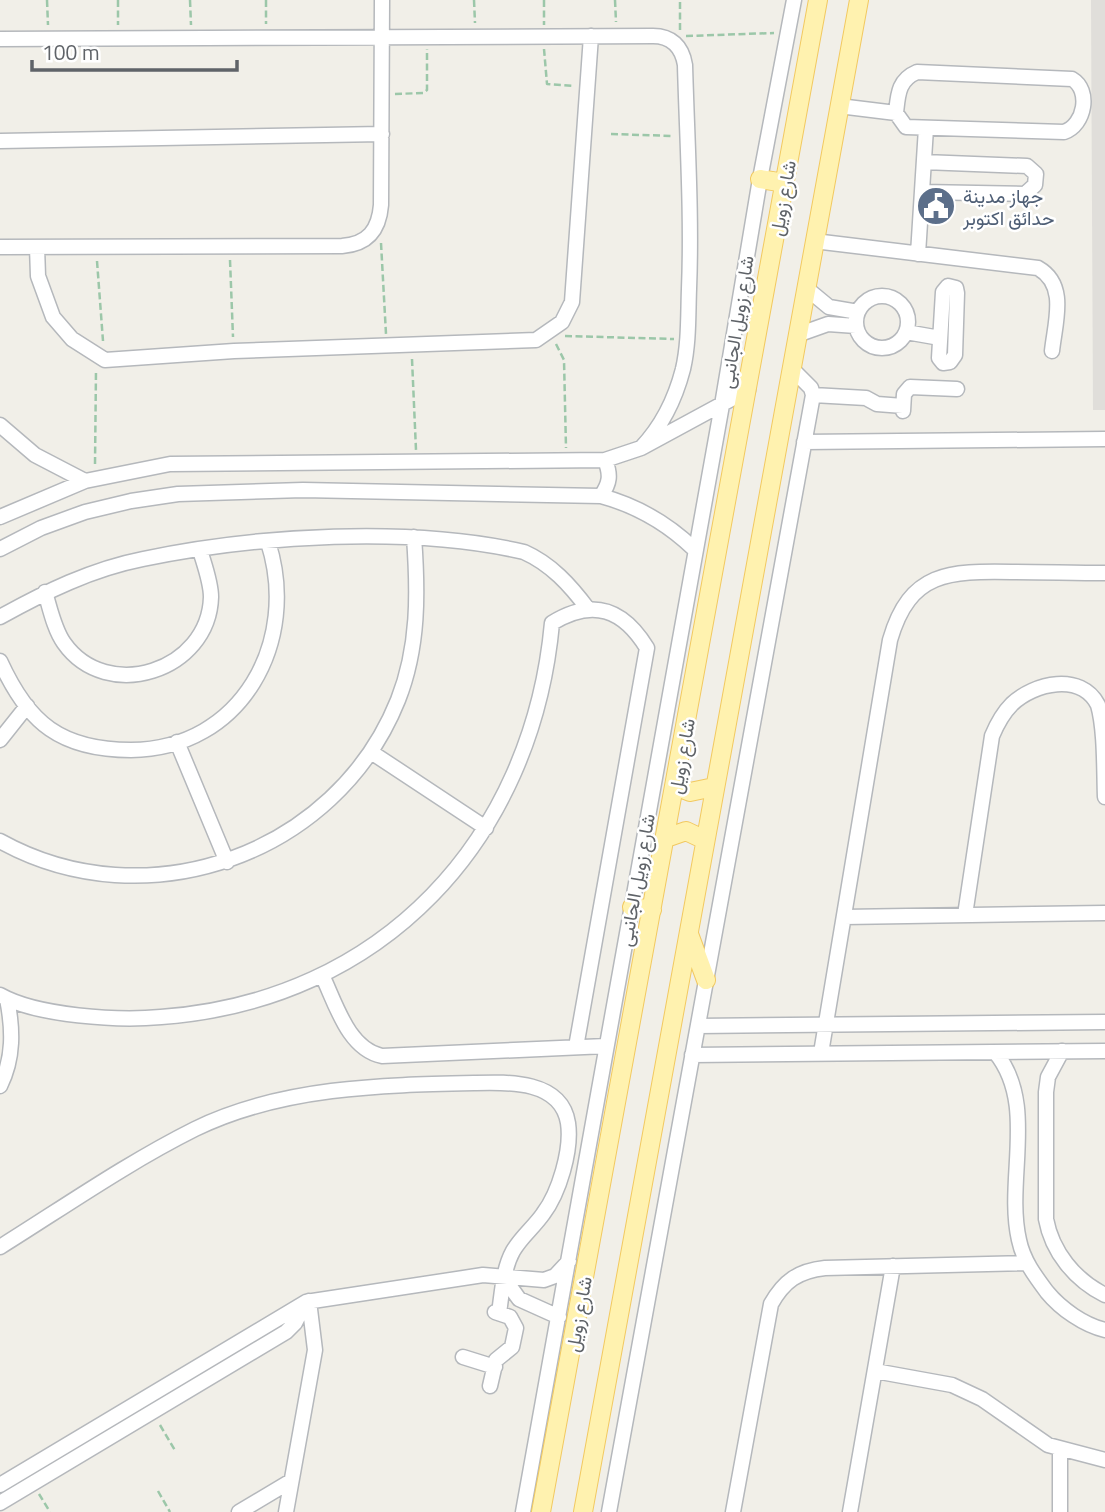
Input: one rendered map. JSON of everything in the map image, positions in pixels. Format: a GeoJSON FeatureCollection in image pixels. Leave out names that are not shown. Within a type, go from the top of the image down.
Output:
{"type":"FeatureCollection","features":[{"type":"Feature","properties":{"kind":"main road","name":"شارع زويل"},"geometry":{"type":"LineString","coordinates":[[541,1512],[818,0]]}},
{"type":"Feature","properties":{"kind":"main road","name":"شارع زويل"},"geometry":{"type":"LineString","coordinates":[[583,1512],[859,0]]}},
{"type":"Feature","properties":{"kind":"main road"},"geometry":{"type":"LineString","coordinates":[[760,179],[785,183]]}},
{"type":"Feature","properties":{"kind":"main road"},"geometry":{"type":"LineString","coordinates":[[675,786],[690,792],[714,787]]}},
{"type":"Feature","properties":{"kind":"main road"},"geometry":{"type":"LineString","coordinates":[[666,838],[686,831],[705,840]]}},
{"type":"Feature","properties":{"kind":"main road"},"geometry":{"type":"LineString","coordinates":[[632,907],[652,910]]}},
{"type":"Feature","properties":{"kind":"main road"},"geometry":{"type":"LineString","coordinates":[[688,931],[706,980]]}},
{"type":"Feature","properties":{"kind":"street"},"geometry":{"type":"LineString","coordinates":[[0,247],[355,245],[375,230],[380,218],[382,0]]}},
{"type":"Feature","properties":{"kind":"street","name":"شارع زويل الجانبى"},"geometry":{"type":"LineString","coordinates":[[523,1512],[794,0]]}},
{"type":"Feature","properties":{"kind":"street"},"geometry":{"type":"LineString","coordinates":[[37,247],[38,276],[50,310],[72,339],[100,358],[526,342],[545,336],[562,322],[572,302],[591,36]]}},
{"type":"Feature","properties":{"kind":"street"},"geometry":{"type":"LineString","coordinates":[[0,39],[660,36],[675,43],[685,65],[690,268],[688,339],[683,368],[672,402],[655,433],[640,449]]}},
{"type":"Feature","properties":{"kind":"street"},"geometry":{"type":"LineString","coordinates":[[917,72],[1066,77],[1077,82],[1083,93],[1079,122],[1064,132],[906,127],[896,113],[901,85],[917,72]]}},
{"type":"Feature","properties":{"kind":"street"},"geometry":{"type":"LineString","coordinates":[[839,106],[896,113]]}},
{"type":"Feature","properties":{"kind":"street"},"geometry":{"type":"LineString","coordinates":[[918,254],[926,128]]}},
{"type":"Feature","properties":{"kind":"street"},"geometry":{"type":"LineString","coordinates":[[0,141],[382,134]]}},
{"type":"Feature","properties":{"kind":"street"},"geometry":{"type":"LineString","coordinates":[[922,191],[1025,194],[1033,189],[1036,174],[1027,166],[923,162]]}},
{"type":"Feature","properties":{"kind":"street"},"geometry":{"type":"LineString","coordinates":[[814,241],[1038,268],[1045,272],[1058,291],[1052,352]]}},
{"type":"Feature","properties":{"kind":"street"},"geometry":{"type":"LineString","coordinates":[[806,288],[829,307],[857,319]]}},
{"type":"Feature","properties":{"kind":"street"},"geometry":{"type":"LineString","coordinates":[[797,335],[828,324],[857,319],[872,298],[892,298],[906,312],[906,332],[898,342],[879,348],[861,338],[857,319]]}},
{"type":"Feature","properties":{"kind":"street"},"geometry":{"type":"LineString","coordinates":[[906,332],[940,338]]}},
{"type":"Feature","properties":{"kind":"street"},"geometry":{"type":"LineString","coordinates":[[609,1512],[813,396],[811,388],[790,368]]}},
{"type":"Feature","properties":{"kind":"street"},"geometry":{"type":"LineString","coordinates":[[813,396],[866,397],[877,404],[903,408],[904,394],[911,387],[957,389]]}},
{"type":"Feature","properties":{"kind":"street"},"geometry":{"type":"LineString","coordinates":[[0,517],[90,479],[170,464],[605,460],[640,449],[748,390]]}},
{"type":"Feature","properties":{"kind":"street"},"geometry":{"type":"LineString","coordinates":[[0,425],[35,456],[90,479]]}},
{"type":"Feature","properties":{"kind":"street"},"geometry":{"type":"LineString","coordinates":[[804,442],[1105,439]]}},
{"type":"Feature","properties":{"kind":"street"},"geometry":{"type":"LineString","coordinates":[[601,496],[608,485],[610,472],[605,460]]}},
{"type":"Feature","properties":{"kind":"street"},"geometry":{"type":"LineString","coordinates":[[0,549],[41,528],[85,512],[131,501],[178,494],[303,490],[601,496],[642,510],[661,521],[694,549]]}},
{"type":"Feature","properties":{"kind":"street"},"geometry":{"type":"LineString","coordinates":[[0,617],[45,592],[141,559],[326,537],[414,537],[524,552],[540,559],[558,574],[588,609]]}},
{"type":"Feature","properties":{"kind":"street"},"geometry":{"type":"LineString","coordinates":[[0,841],[59,866],[101,875],[143,877],[186,873],[227,862],[282,836],[322,807],[371,752],[398,699],[414,643],[418,584],[414,537]]}},
{"type":"Feature","properties":{"kind":"street"},"geometry":{"type":"LineString","coordinates":[[0,661],[8,679],[27,706],[49,729],[79,743],[112,750],[145,750],[177,743],[210,726],[239,702],[260,673],[274,639],[279,602],[276,566],[268,542]]}},
{"type":"Feature","properties":{"kind":"street"},"geometry":{"type":"LineString","coordinates":[[45,592],[64,643],[89,666],[121,676],[154,673],[183,657],[203,630],[211,597],[200,550]]}},
{"type":"Feature","properties":{"kind":"street"},"geometry":{"type":"LineString","coordinates":[[821,1054],[890,640],[898,614],[913,593],[934,578],[960,571],[1105,573]]}},
{"type":"Feature","properties":{"kind":"street"},"geometry":{"type":"LineString","coordinates":[[4,997],[70,1014],[134,1019],[199,1015],[262,1000],[322,975],[370,947],[414,913],[453,873],[486,828],[515,775],[533,730],[543,695],[552,623],[569,613],[588,609],[613,613],[634,627],[647,648],[576,1047]]}},
{"type":"Feature","properties":{"kind":"street"},"geometry":{"type":"LineString","coordinates":[[965,915],[992,736],[1000,717],[1014,702],[1031,691],[1051,685],[1071,684],[1091,696],[1103,717],[1105,797]]}},
{"type":"Feature","properties":{"kind":"street"},"geometry":{"type":"LineString","coordinates":[[0,740],[27,706]]}},
{"type":"Feature","properties":{"kind":"street"},"geometry":{"type":"LineString","coordinates":[[177,743],[227,862]]}},
{"type":"Feature","properties":{"kind":"street"},"geometry":{"type":"LineString","coordinates":[[371,752],[486,828]]}},
{"type":"Feature","properties":{"kind":"street"},"geometry":{"type":"LineString","coordinates":[[844,917],[1105,913]]}},
{"type":"Feature","properties":{"kind":"street"},"geometry":{"type":"LineString","coordinates":[[322,975],[356,1042],[372,1054],[606,1046]]}},
{"type":"Feature","properties":{"kind":"street"},"geometry":{"type":"LineString","coordinates":[[0,1086],[11,1051],[12,1025],[4,997]]}},
{"type":"Feature","properties":{"kind":"street"},"geometry":{"type":"LineString","coordinates":[[698,1026],[1105,1022]]}},
{"type":"Feature","properties":{"kind":"street"},"geometry":{"type":"LineString","coordinates":[[1062,1051],[1054,1063],[1046,1092],[1046,1219],[1049,1236],[1072,1271],[1105,1295]]}},
{"type":"Feature","properties":{"kind":"street"},"geometry":{"type":"LineString","coordinates":[[692,1055],[1105,1051]]}},
{"type":"Feature","properties":{"kind":"street"},"geometry":{"type":"LineString","coordinates":[[995,1052],[1005,1064],[1016,1094],[1016,1224],[1027,1263],[1052,1298],[1074,1316],[1105,1330]]}},
{"type":"Feature","properties":{"kind":"street"},"geometry":{"type":"LineString","coordinates":[[0,1247],[197,1128],[259,1106],[322,1092],[387,1085],[514,1082],[537,1088],[557,1102],[568,1123],[568,1135],[554,1194],[546,1212],[513,1252],[504,1278],[497,1312],[512,1320],[516,1333],[511,1350],[499,1356],[490,1386]]}},
{"type":"Feature","properties":{"kind":"street"},"geometry":{"type":"LineString","coordinates":[[0,1485],[307,1302],[462,1277],[544,1280],[555,1276],[570,1258]]}},
{"type":"Feature","properties":{"kind":"street"},"geometry":{"type":"LineString","coordinates":[[733,1512],[771,1304],[779,1289],[792,1277],[808,1270],[1027,1263]]}},
{"type":"Feature","properties":{"kind":"street"},"geometry":{"type":"LineString","coordinates":[[850,1512],[893,1266]]}},
{"type":"Feature","properties":{"kind":"street"},"geometry":{"type":"LineString","coordinates":[[504,1278],[519,1299],[559,1317]]}},
{"type":"Feature","properties":{"kind":"street"},"geometry":{"type":"LineString","coordinates":[[0,1503],[286,1332],[295,1324],[307,1302]]}},
{"type":"Feature","properties":{"kind":"street"},"geometry":{"type":"LineString","coordinates":[[286,1512],[315,1350],[307,1302]]}},
{"type":"Feature","properties":{"kind":"street"},"geometry":{"type":"LineString","coordinates":[[463,1357],[495,1367]]}},
{"type":"Feature","properties":{"kind":"street"},"geometry":{"type":"LineString","coordinates":[[875,1371],[951,1385],[982,1399],[1060,1451],[1105,1460]]}},
{"type":"Feature","properties":{"kind":"street"},"geometry":{"type":"LineString","coordinates":[[1060,1451],[1060,1512]]}},
{"type":"Feature","properties":{"kind":"street"},"geometry":{"type":"LineString","coordinates":[[239,1512],[291,1481]]}},
{"type":"Feature","properties":{"kind":"path"},"geometry":{"type":"LineString","coordinates":[[47,0],[48,39]]}},
{"type":"Feature","properties":{"kind":"path"},"geometry":{"type":"LineString","coordinates":[[118,0],[119,39]]}},
{"type":"Feature","properties":{"kind":"path"},"geometry":{"type":"LineString","coordinates":[[190,0],[191,38]]}},
{"type":"Feature","properties":{"kind":"path"},"geometry":{"type":"LineString","coordinates":[[265,0],[266,38]]}},
{"type":"Feature","properties":{"kind":"path"},"geometry":{"type":"LineString","coordinates":[[474,0],[475,37]]}},
{"type":"Feature","properties":{"kind":"path"},"geometry":{"type":"LineString","coordinates":[[544,0],[547,84],[587,86]]}},
{"type":"Feature","properties":{"kind":"path"},"geometry":{"type":"LineString","coordinates":[[615,0],[616,36]]}},
{"type":"Feature","properties":{"kind":"path"},"geometry":{"type":"LineString","coordinates":[[675,43],[680,25],[680,0]]}},
{"type":"Feature","properties":{"kind":"path"},"geometry":{"type":"LineString","coordinates":[[675,43],[698,34],[788,33]]}},
{"type":"Feature","properties":{"kind":"path"},"geometry":{"type":"LineString","coordinates":[[382,94],[426,92],[426,37]]}},
{"type":"Feature","properties":{"kind":"path"},"geometry":{"type":"LineString","coordinates":[[611,134],[687,136]]}},
{"type":"Feature","properties":{"kind":"path"},"geometry":{"type":"LineString","coordinates":[[380,218],[387,347]]}},
{"type":"Feature","properties":{"kind":"path"},"geometry":{"type":"LineString","coordinates":[[229,246],[234,351]]}},
{"type":"Feature","properties":{"kind":"path"},"geometry":{"type":"LineString","coordinates":[[90,479],[100,358],[96,247]]}},
{"type":"Feature","properties":{"kind":"path"},"geometry":{"type":"LineString","coordinates":[[545,336],[688,339]]}},
{"type":"Feature","properties":{"kind":"path"},"geometry":{"type":"LineString","coordinates":[[545,336],[559,348],[564,360],[566,462]]}},
{"type":"Feature","properties":{"kind":"path"},"geometry":{"type":"LineString","coordinates":[[411,346],[416,460]]}},
{"type":"Feature","properties":{"kind":"path"},"geometry":{"type":"LineString","coordinates":[[152,1412],[176,1452]]}},
{"type":"Feature","properties":{"kind":"path"},"geometry":{"type":"LineString","coordinates":[[33,1483],[50,1512]]}},
{"type":"Feature","properties":{"kind":"path"},"geometry":{"type":"LineString","coordinates":[[158,1491],[170,1512]]}},
{"type":"Feature","properties":{"kind":"shaded area"},"geometry":{"type":"Polygon","coordinates":[[[1091,0],[1105,0],[1105,410],[1093,410],[1091,0]]]}},
{"type":"Feature","properties":{"kind":"place","name":"جهاز مدينة حدائق اكتوبر"},"geometry":{"type":"Point","coordinates":[936,206]}}]}
